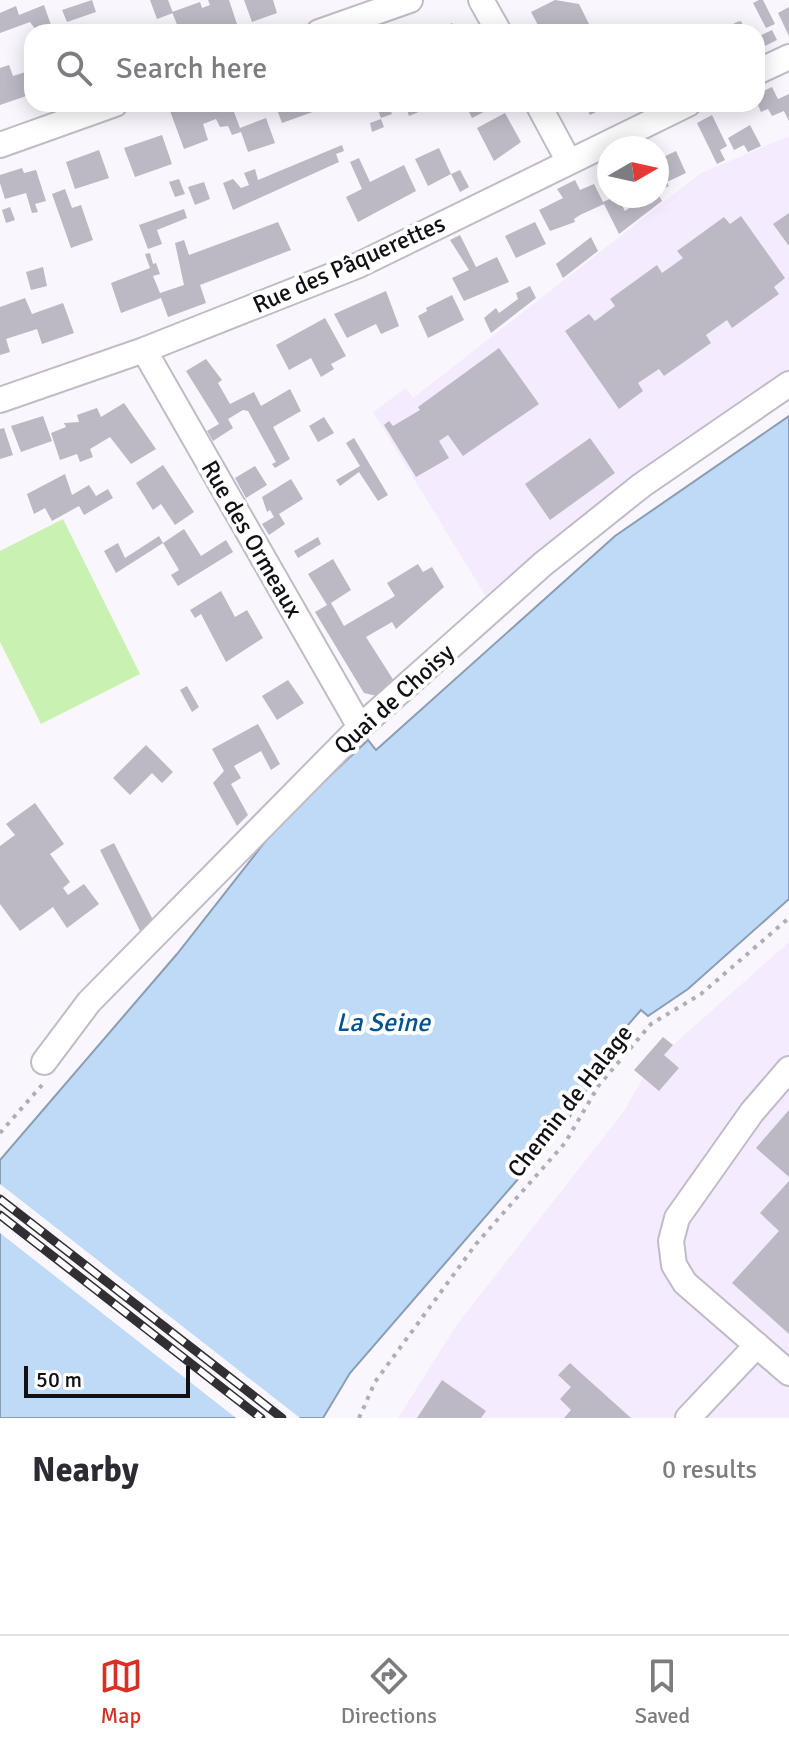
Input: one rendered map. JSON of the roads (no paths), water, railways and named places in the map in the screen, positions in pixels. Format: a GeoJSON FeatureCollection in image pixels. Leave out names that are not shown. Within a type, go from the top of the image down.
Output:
{"type":"FeatureCollection","features":[{"type":"Feature","properties":{"kind":"street"},"geometry":{"type":"LineString","coordinates":[[342,24],[410,0]]}},
{"type":"Feature","properties":{"kind":"street"},"geometry":{"type":"LineString","coordinates":[[481,0],[494,24]]}},
{"type":"Feature","properties":{"kind":"street"},"geometry":{"type":"LineString","coordinates":[[765,68],[789,57]]}},
{"type":"Feature","properties":{"kind":"street"},"geometry":{"type":"LineString","coordinates":[[0,145],[93,112]]}},
{"type":"Feature","properties":{"kind":"street"},"geometry":{"type":"LineString","coordinates":[[542,112],[568,160]]}},
{"type":"Feature","properties":{"kind":"street","name":"Rue des Pâquerettes"},"geometry":{"type":"LineString","coordinates":[[0,400],[144,350],[359,265],[671,112]]}},
{"type":"Feature","properties":{"kind":"street","name":"Rue des Ormeaux"},"geometry":{"type":"LineString","coordinates":[[144,350],[360,727]]}},
{"type":"Feature","properties":{"kind":"street","name":"Quai de Choisy"},"geometry":{"type":"LineString","coordinates":[[44,1062],[89,1002],[360,727],[580,535],[642,485],[789,384]]}},
{"type":"Feature","properties":{"kind":"street"},"geometry":{"type":"LineString","coordinates":[[789,1069],[752,1112],[677,1218],[671,1241],[674,1265],[685,1283],[789,1373]]}},
{"type":"Feature","properties":{"kind":"street"},"geometry":{"type":"LineString","coordinates":[[688,1418],[757,1345]]}},
{"type":"Feature","properties":{"kind":"water","name":"La Seine"},"geometry":{"type":"Polygon","coordinates":[[[789,416],[789,899],[688,989],[648,1016],[641,1010],[587,1072],[594,1079],[564,1126],[350,1373],[323,1418],[0,1418],[0,1160],[177,954],[279,824],[368,740],[376,750],[615,536],[789,416]]]}},
{"type":"Feature","properties":{"kind":"railway"},"geometry":{"type":"LineString","coordinates":[[0,1199],[282,1418]]}},
{"type":"Feature","properties":{"kind":"railway"},"geometry":{"type":"LineString","coordinates":[[0,1215],[261,1418]]}}]}
